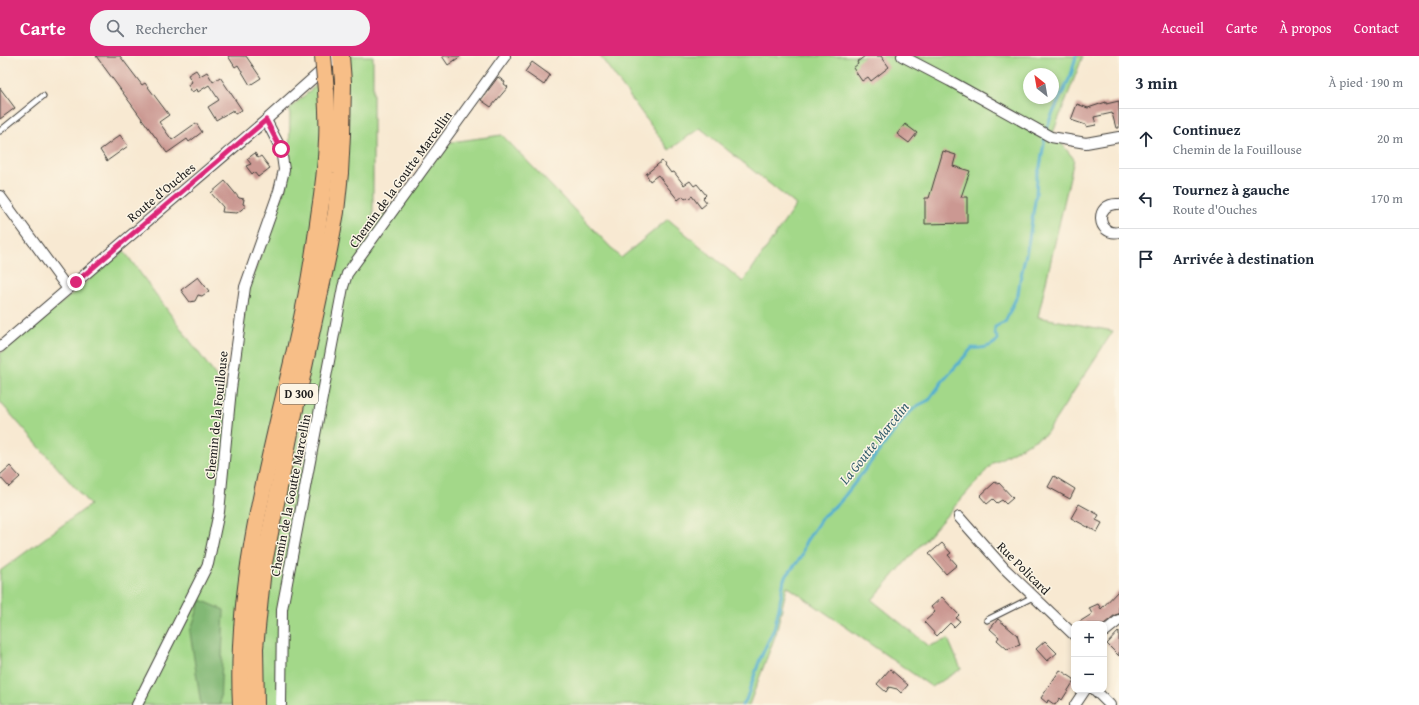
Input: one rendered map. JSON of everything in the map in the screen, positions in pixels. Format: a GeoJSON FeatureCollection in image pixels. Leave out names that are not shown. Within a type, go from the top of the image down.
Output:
{"type":"FeatureCollection","features":[{"type":"Feature","properties":{"kind":"main road","name":"D 300"},"geometry":{"type":"LineString","coordinates":[[241,705],[242,626],[250,560],[262,493],[314,259],[323,190],[327,141],[326,91],[323,56]]}},
{"type":"Feature","properties":{"kind":"main road","name":"D 300"},"geometry":{"type":"LineString","coordinates":[[256,705],[255,648],[263,568],[291,428],[330,250],[340,173],[343,82],[340,56]]}},
{"type":"Feature","properties":{"kind":"street","name":"Route d'Ouches"},"geometry":{"type":"LineString","coordinates":[[0,347],[340,56]]}},
{"type":"Feature","properties":{"kind":"street","name":"Chemin de la Goutte Marcellin"},"geometry":{"type":"LineString","coordinates":[[281,705],[282,609],[343,287],[347,274],[505,56]]}},
{"type":"Feature","properties":{"kind":"street"},"geometry":{"type":"LineString","coordinates":[[902,56],[950,80],[1053,137],[1086,143],[1119,137]]}},
{"type":"Feature","properties":{"kind":"street","name":"Chemin de la Fouillouse"},"geometry":{"type":"LineString","coordinates":[[137,705],[208,564],[219,512],[231,389],[245,287],[279,191],[284,170],[281,149],[266,120]]}},
{"type":"Feature","properties":{"kind":"street"},"geometry":{"type":"LineString","coordinates":[[0,196],[68,289]]}},
{"type":"Feature","properties":{"kind":"street"},"geometry":{"type":"LineString","coordinates":[[1119,204],[1112,204],[1104,208],[1101,214],[1101,221],[1104,228],[1110,232],[1119,232]]}},
{"type":"Feature","properties":{"kind":"street","name":"Rue Policard"},"geometry":{"type":"LineString","coordinates":[[959,518],[1004,568],[1071,632]]}},
{"type":"Feature","properties":{"kind":"street"},"geometry":{"type":"LineString","coordinates":[[1107,630],[1119,620]]}},
{"type":"Feature","properties":{"kind":"street"},"geometry":{"type":"LineString","coordinates":[[1075,705],[1083,693]]}},
{"type":"Feature","properties":{"kind":"street"},"geometry":{"type":"LineString","coordinates":[[1098,693],[1110,705]]}},
{"type":"Feature","properties":{"kind":"lane"},"geometry":{"type":"LineString","coordinates":[[0,131],[43,96]]}},
{"type":"Feature","properties":{"kind":"lane"},"geometry":{"type":"LineString","coordinates":[[987,620],[1033,597]]}},
{"type":"Feature","properties":{"kind":"green space"},"geometry":{"type":"Polygon","coordinates":[[[350,56],[373,56],[373,226],[451,142],[502,135],[621,258],[668,219],[743,282],[796,205],[700,128],[669,150],[600,56],[1083,56],[1053,133],[1074,159],[1038,317],[1113,331],[1046,434],[993,463],[872,600],[929,646],[948,639],[961,669],[932,687],[787,586],[776,634],[749,705],[0,705],[0,571],[90,505],[0,402],[0,354],[124,251],[232,398],[248,289],[289,177],[290,108],[350,56]]]}},
{"type":"Feature","properties":{"kind":"green space"},"geometry":{"type":"Polygon","coordinates":[[[201,600],[224,610],[220,705],[201,705],[190,632],[201,600]]]}},
{"type":"Feature","properties":{"kind":"building"},"geometry":{"type":"Polygon","coordinates":[[[96,56],[120,56],[142,85],[145,83],[169,115],[159,122],[172,140],[196,123],[202,132],[189,142],[187,139],[167,153],[96,56]]]}},
{"type":"Feature","properties":{"kind":"building"},"geometry":{"type":"Polygon","coordinates":[[[228,56],[246,56],[261,78],[250,85],[238,65],[235,67],[228,56]]]}},
{"type":"Feature","properties":{"kind":"building"},"geometry":{"type":"Polygon","coordinates":[[[442,56],[461,56],[448,65],[442,56]]]}},
{"type":"Feature","properties":{"kind":"building"},"geometry":{"type":"Polygon","coordinates":[[[865,56],[881,56],[889,67],[871,81],[868,77],[862,81],[853,68],[858,64],[857,62],[865,56]]]}},
{"type":"Feature","properties":{"kind":"building"},"geometry":{"type":"Polygon","coordinates":[[[532,62],[550,75],[544,85],[525,72],[532,62]]]}},
{"type":"Feature","properties":{"kind":"building"},"geometry":{"type":"Polygon","coordinates":[[[196,70],[200,76],[207,72],[213,82],[220,77],[242,110],[235,114],[233,110],[216,120],[208,107],[219,100],[209,85],[198,92],[197,89],[192,92],[188,85],[192,82],[188,75],[196,70]]]}},
{"type":"Feature","properties":{"kind":"building"},"geometry":{"type":"Polygon","coordinates":[[[498,77],[505,82],[504,84],[508,87],[491,107],[481,100],[498,77]]]}},
{"type":"Feature","properties":{"kind":"building"},"geometry":{"type":"Polygon","coordinates":[[[0,88],[15,108],[0,119],[0,88]]]}},
{"type":"Feature","properties":{"kind":"building"},"geometry":{"type":"Polygon","coordinates":[[[1119,101],[1119,128],[1116,128],[1112,113],[1094,117],[1096,125],[1086,127],[1086,125],[1071,120],[1077,104],[1088,108],[1106,102],[1106,104],[1119,101]]]}},
{"type":"Feature","properties":{"kind":"building"},"geometry":{"type":"Polygon","coordinates":[[[905,124],[917,133],[909,143],[897,134],[905,124]]]}},
{"type":"Feature","properties":{"kind":"building"},"geometry":{"type":"Polygon","coordinates":[[[120,135],[128,146],[107,161],[100,150],[120,135]]]}},
{"type":"Feature","properties":{"kind":"building"},"geometry":{"type":"Polygon","coordinates":[[[943,151],[956,155],[953,166],[970,171],[961,197],[967,197],[967,223],[925,224],[925,198],[929,198],[943,151]]]}},
{"type":"Feature","properties":{"kind":"building"},"geometry":{"type":"Polygon","coordinates":[[[255,153],[258,158],[261,156],[270,168],[258,177],[254,172],[252,174],[246,166],[251,164],[247,159],[255,153]]]}},
{"type":"Feature","properties":{"kind":"building"},"geometry":{"type":"Polygon","coordinates":[[[662,161],[671,173],[674,172],[684,185],[690,181],[694,186],[697,184],[706,195],[703,198],[707,203],[701,208],[692,196],[685,199],[683,196],[678,200],[658,175],[650,181],[646,174],[662,161]]]}},
{"type":"Feature","properties":{"kind":"building"},"geometry":{"type":"Polygon","coordinates":[[[225,181],[239,198],[244,199],[243,204],[246,206],[237,213],[222,212],[223,207],[211,193],[225,181]]]}},
{"type":"Feature","properties":{"kind":"building"},"geometry":{"type":"Polygon","coordinates":[[[198,277],[209,291],[202,296],[198,295],[195,301],[190,302],[181,290],[198,277]]]}},
{"type":"Feature","properties":{"kind":"building"},"geometry":{"type":"Polygon","coordinates":[[[10,466],[20,477],[9,487],[0,475],[10,466]]]}},
{"type":"Feature","properties":{"kind":"building"},"geometry":{"type":"Polygon","coordinates":[[[1054,476],[1075,489],[1070,499],[1048,487],[1054,476]]]}},
{"type":"Feature","properties":{"kind":"building"},"geometry":{"type":"Polygon","coordinates":[[[995,482],[998,484],[999,483],[1013,498],[1006,504],[1002,500],[997,503],[993,499],[987,504],[980,496],[995,482]]]}},
{"type":"Feature","properties":{"kind":"building"},"geometry":{"type":"Polygon","coordinates":[[[1079,504],[1099,515],[1096,520],[1102,523],[1097,532],[1071,518],[1079,504]]]}},
{"type":"Feature","properties":{"kind":"building"},"geometry":{"type":"Polygon","coordinates":[[[942,543],[951,553],[948,555],[957,565],[946,574],[929,554],[942,543]]]}},
{"type":"Feature","properties":{"kind":"building"},"geometry":{"type":"Polygon","coordinates":[[[1119,590],[1119,614],[1115,615],[1107,622],[1081,621],[1092,614],[1089,608],[1098,604],[1101,609],[1119,590]]]}},
{"type":"Feature","properties":{"kind":"building"},"geometry":{"type":"Polygon","coordinates":[[[942,597],[959,615],[956,618],[960,621],[954,627],[950,623],[937,636],[924,622],[935,612],[931,607],[942,597]]]}},
{"type":"Feature","properties":{"kind":"building"},"geometry":{"type":"Polygon","coordinates":[[[998,619],[1017,635],[1020,645],[1007,649],[997,640],[999,637],[990,629],[998,619]]]}},
{"type":"Feature","properties":{"kind":"building"},"geometry":{"type":"Polygon","coordinates":[[[1119,631],[1119,656],[1107,644],[1119,631]]]}},
{"type":"Feature","properties":{"kind":"building"},"geometry":{"type":"Polygon","coordinates":[[[1045,641],[1057,653],[1047,661],[1036,649],[1045,641]]]}},
{"type":"Feature","properties":{"kind":"building"},"geometry":{"type":"Polygon","coordinates":[[[890,669],[908,685],[901,693],[897,689],[889,687],[886,692],[877,684],[890,669]]]}},
{"type":"Feature","properties":{"kind":"building"},"geometry":{"type":"Polygon","coordinates":[[[1060,670],[1071,677],[1071,686],[1062,700],[1060,698],[1055,705],[1048,700],[1047,703],[1041,698],[1060,670]]]}},
{"type":"Feature","properties":{"kind":"waterway","name":"La Goutte Marcelin"},"geometry":{"type":"LineString","coordinates":[[1046,131],[1050,119],[1071,75],[1076,56]]}},
{"type":"Feature","properties":{"kind":"waterway","name":"La Goutte Marcelin"},"geometry":{"type":"LineString","coordinates":[[742,705],[746,700],[760,659],[774,629],[784,579],[802,556],[805,543],[823,516],[840,502],[906,416],[917,406],[929,400],[942,382],[972,348],[986,347],[993,344],[998,339],[995,334],[995,327],[1005,322],[1018,294],[1028,245],[1036,195],[1037,176],[1045,137]]}},
{"type":"Feature","properties":{"kind":"route"},"geometry":{"type":"LineString","coordinates":[[76,282],[266,120],[281,149]]}}]}
